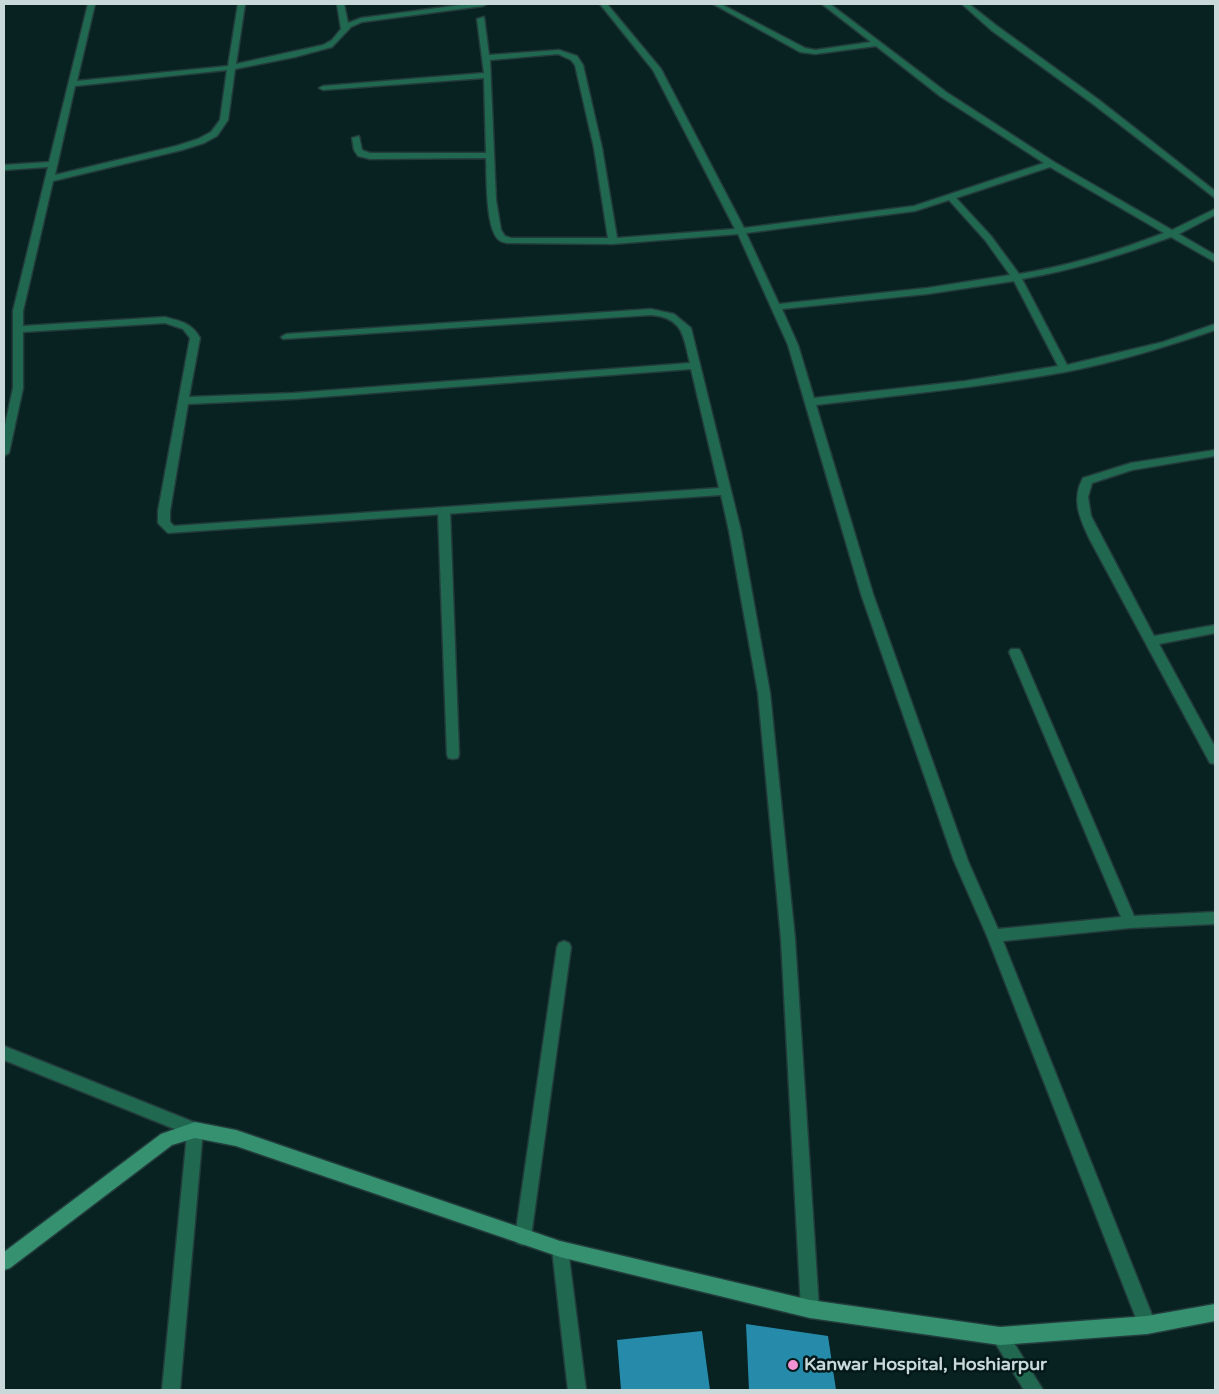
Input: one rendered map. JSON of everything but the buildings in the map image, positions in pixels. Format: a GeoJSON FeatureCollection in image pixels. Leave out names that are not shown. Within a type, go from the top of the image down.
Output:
{"type":"FeatureCollection","features":[{"type":"Feature","properties":{"kind":"main road"},"geometry":{"type":"LineString","coordinates":[[4,1262],[167,1139],[195,1130],[236,1138],[560,1249],[810,1309],[1000,1336],[1147,1325],[1215,1313]]}},
{"type":"Feature","properties":{"kind":"street"},"geometry":{"type":"LineString","coordinates":[[4,453],[18,388],[18,311],[48,178],[73,84],[91,4]]}},
{"type":"Feature","properties":{"kind":"street"},"geometry":{"type":"LineString","coordinates":[[48,178],[179,148],[214,134],[224,120],[241,4]]}},
{"type":"Feature","properties":{"kind":"street"},"geometry":{"type":"LineString","coordinates":[[340,4],[345,29]]}},
{"type":"Feature","properties":{"kind":"street"},"geometry":{"type":"LineString","coordinates":[[73,84],[166,77],[233,68],[332,45],[345,29],[361,20],[483,4]]}},
{"type":"Feature","properties":{"kind":"street"},"geometry":{"type":"LineString","coordinates":[[603,4],[656,69],[741,231],[794,345],[824,453],[867,594],[961,861],[994,936],[1147,1325]]}},
{"type":"Feature","properties":{"kind":"street"},"geometry":{"type":"LineString","coordinates":[[716,4],[803,50],[815,52],[879,43]]}},
{"type":"Feature","properties":{"kind":"street"},"geometry":{"type":"LineString","coordinates":[[826,4],[943,94],[1051,164],[1215,259]]}},
{"type":"Feature","properties":{"kind":"street"},"geometry":{"type":"LineString","coordinates":[[965,4],[994,28],[1096,102],[1215,195]]}},
{"type":"Feature","properties":{"kind":"street"},"geometry":{"type":"LineString","coordinates":[[481,20],[488,75],[492,200],[497,230],[502,238],[510,241],[613,241],[741,231],[915,208],[1051,164]]}},
{"type":"Feature","properties":{"kind":"street"},"geometry":{"type":"LineString","coordinates":[[486,58],[559,52],[574,58],[579,64],[598,148],[613,241]]}},
{"type":"Feature","properties":{"kind":"street"},"geometry":{"type":"LineString","coordinates":[[323,88],[488,75]]}},
{"type":"Feature","properties":{"kind":"street"},"geometry":{"type":"LineString","coordinates":[[356,138],[358,150],[361,154],[370,156],[491,155]]}},
{"type":"Feature","properties":{"kind":"street"},"geometry":{"type":"LineString","coordinates":[[4,167],[52,164]]}},
{"type":"Feature","properties":{"kind":"street"},"geometry":{"type":"LineString","coordinates":[[951,197],[988,238],[1017,278],[1064,368]]}},
{"type":"Feature","properties":{"kind":"street"},"geometry":{"type":"LineString","coordinates":[[777,307],[973,286],[1017,278],[1098,259],[1172,234],[1215,212]]}},
{"type":"Feature","properties":{"kind":"street"},"geometry":{"type":"LineString","coordinates":[[286,337],[622,314],[665,313],[679,319],[686,328],[735,531],[764,693],[788,938],[810,1309]]}},
{"type":"Feature","properties":{"kind":"street"},"geometry":{"type":"LineString","coordinates":[[17,330],[156,320],[179,323],[191,329],[195,338],[164,511],[164,524],[172,530],[726,491]]}},
{"type":"Feature","properties":{"kind":"street"},"geometry":{"type":"LineString","coordinates":[[811,402],[1015,378],[1132,353],[1215,327]]}},
{"type":"Feature","properties":{"kind":"street"},"geometry":{"type":"LineString","coordinates":[[183,402],[294,396],[696,366]]}},
{"type":"Feature","properties":{"kind":"street"},"geometry":{"type":"LineString","coordinates":[[1215,453],[1132,467],[1088,481],[1081,493],[1082,508],[1095,538],[1215,759]]}},
{"type":"Feature","properties":{"kind":"street"},"geometry":{"type":"LineString","coordinates":[[444,511],[453,754]]}},
{"type":"Feature","properties":{"kind":"street"},"geometry":{"type":"LineString","coordinates":[[1151,641],[1215,629]]}},
{"type":"Feature","properties":{"kind":"street"},"geometry":{"type":"LineString","coordinates":[[1015,652],[1130,922]]}},
{"type":"Feature","properties":{"kind":"street"},"geometry":{"type":"LineString","coordinates":[[994,936],[1130,922],[1215,918]]}},
{"type":"Feature","properties":{"kind":"street"},"geometry":{"type":"LineString","coordinates":[[523,1237],[564,947]]}},
{"type":"Feature","properties":{"kind":"street"},"geometry":{"type":"LineString","coordinates":[[4,1053],[195,1130],[171,1390]]}},
{"type":"Feature","properties":{"kind":"street"},"geometry":{"type":"LineString","coordinates":[[560,1249],[577,1390]]}},
{"type":"Feature","properties":{"kind":"street"},"geometry":{"type":"LineString","coordinates":[[1000,1336],[1034,1390]]}},
{"type":"Feature","properties":{"kind":"place","name":"Kanwar Hospital, Hoshiarpur"},"geometry":{"type":"Point","coordinates":[793,1365]}}]}
